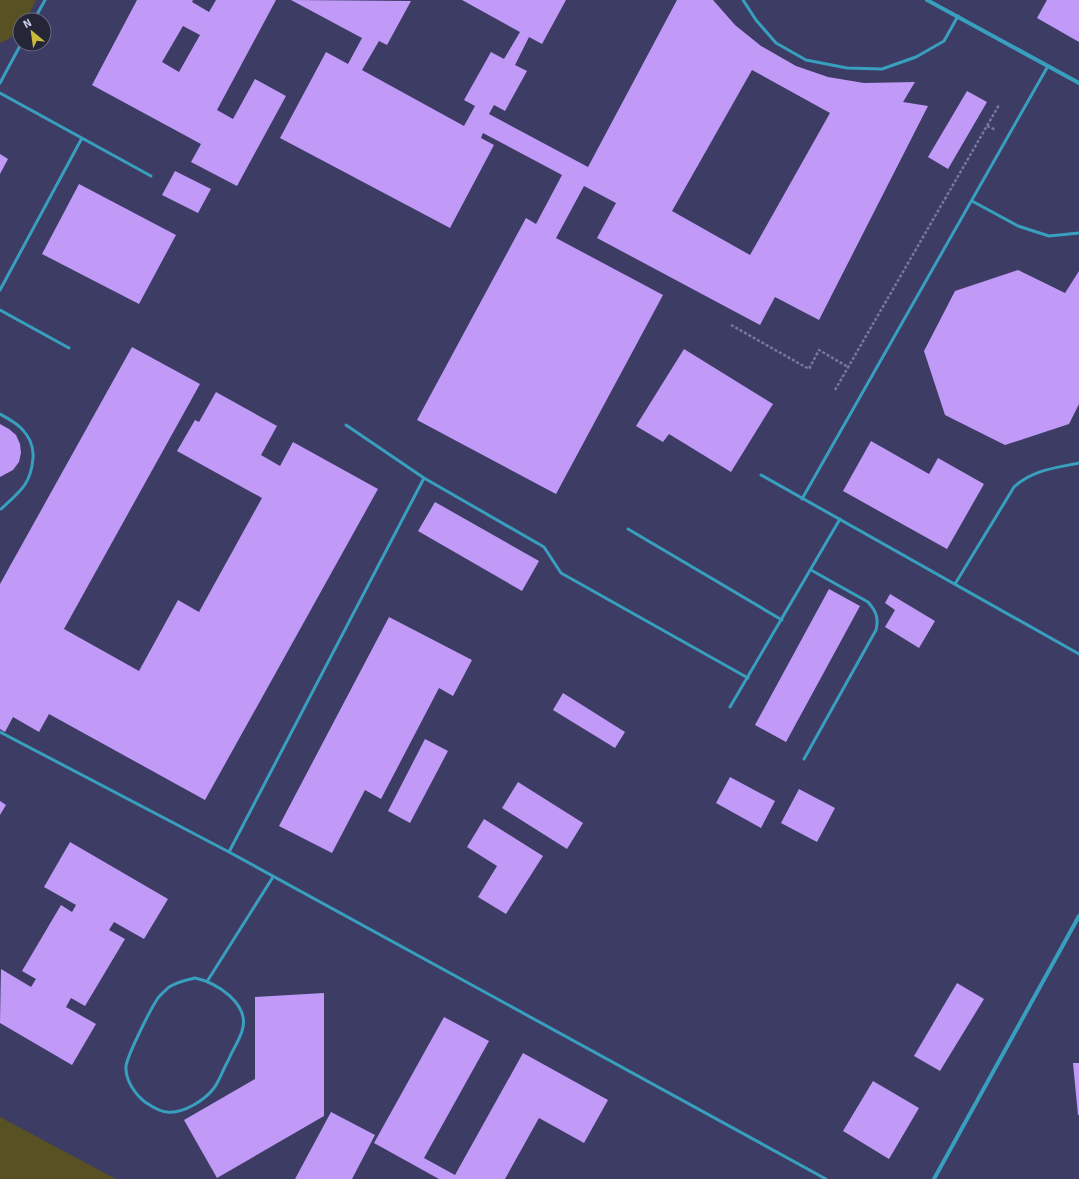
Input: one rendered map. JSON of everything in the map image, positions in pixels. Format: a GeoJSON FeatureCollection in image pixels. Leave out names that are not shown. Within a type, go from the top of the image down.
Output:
{"type":"FeatureCollection","features":[{"type":"Feature","properties":{"kind":"street"},"geometry":{"type":"LineString","coordinates":[[927,0],[1079,83]]}},
{"type":"Feature","properties":{"kind":"street"},"geometry":{"type":"LineString","coordinates":[[934,1179],[1079,916]]}},
{"type":"Feature","properties":{"kind":"lane"},"geometry":{"type":"LineString","coordinates":[[38,12],[45,0]]}},
{"type":"Feature","properties":{"kind":"lane"},"geometry":{"type":"LineString","coordinates":[[743,0],[756,20],[776,43],[806,60],[847,68],[882,69],[916,57],[944,41],[958,16]]}},
{"type":"Feature","properties":{"kind":"lane"},"geometry":{"type":"LineString","coordinates":[[0,83],[17,52]]}},
{"type":"Feature","properties":{"kind":"lane"},"geometry":{"type":"LineString","coordinates":[[802,499],[1048,66]]}},
{"type":"Feature","properties":{"kind":"lane"},"geometry":{"type":"LineString","coordinates":[[0,93],[152,176]]}},
{"type":"Feature","properties":{"kind":"lane"},"geometry":{"type":"LineString","coordinates":[[0,290],[82,138]]}},
{"type":"Feature","properties":{"kind":"lane"},"geometry":{"type":"LineString","coordinates":[[972,201],[1018,226],[1049,236],[1079,233]]}},
{"type":"Feature","properties":{"kind":"lane"},"geometry":{"type":"LineString","coordinates":[[0,310],[69,348]]}},
{"type":"Feature","properties":{"kind":"lane"},"geometry":{"type":"LineString","coordinates":[[0,414],[20,427],[32,441],[34,453],[32,473],[22,489],[0,509]]}},
{"type":"Feature","properties":{"kind":"lane"},"geometry":{"type":"LineString","coordinates":[[346,425],[424,478],[544,547],[561,573],[748,678]]}},
{"type":"Feature","properties":{"kind":"lane"},"geometry":{"type":"LineString","coordinates":[[955,584],[1014,487],[1023,479],[1038,472],[1079,463]]}},
{"type":"Feature","properties":{"kind":"lane"},"geometry":{"type":"LineString","coordinates":[[760,475],[1079,654]]}},
{"type":"Feature","properties":{"kind":"lane"},"geometry":{"type":"LineString","coordinates":[[229,852],[424,478]]}},
{"type":"Feature","properties":{"kind":"lane"},"geometry":{"type":"LineString","coordinates":[[730,707],[840,519]]}},
{"type":"Feature","properties":{"kind":"lane"},"geometry":{"type":"LineString","coordinates":[[628,529],[782,620]]}},
{"type":"Feature","properties":{"kind":"lane"},"geometry":{"type":"LineString","coordinates":[[804,759],[876,630],[878,622],[874,608],[868,602],[811,570]]}},
{"type":"Feature","properties":{"kind":"lane"},"geometry":{"type":"LineString","coordinates":[[0,732],[229,852],[826,1179]]}},
{"type":"Feature","properties":{"kind":"lane"},"geometry":{"type":"LineString","coordinates":[[208,980],[273,877]]}},
{"type":"Feature","properties":{"kind":"lane"},"geometry":{"type":"LineString","coordinates":[[195,978],[208,980],[235,1000],[242,1015],[243,1030],[214,1088],[197,1103],[180,1111],[166,1112],[150,1106],[137,1096],[130,1083],[126,1067],[129,1054],[159,997],[170,986],[184,980],[195,978]]}},
{"type":"Feature","properties":{"kind":"path"},"geometry":{"type":"LineString","coordinates":[[835,390],[999,105]]}},
{"type":"Feature","properties":{"kind":"path"},"geometry":{"type":"LineString","coordinates":[[731,325],[809,369],[819,350],[848,367]]}},
{"type":"Feature","properties":{"kind":"shaded area"},"geometry":{"type":"Polygon","coordinates":[[[0,0],[36,0],[30,12],[12,12],[12,36],[9,39],[0,43],[0,0]]]}},
{"type":"Feature","properties":{"kind":"shaded area"},"geometry":{"type":"Polygon","coordinates":[[[0,1117],[116,1179],[0,1179],[0,1117]]]}},
{"type":"Feature","properties":{"kind":"building"},"geometry":{"type":"Polygon","coordinates":[[[137,0],[193,0],[192,2],[209,12],[216,0],[276,0],[217,110],[233,119],[255,79],[286,96],[237,186],[191,162],[201,144],[92,85],[137,0]],[[183,26],[162,62],[179,72],[200,35],[183,26]]]}},
{"type":"Feature","properties":{"kind":"building"},"geometry":{"type":"Polygon","coordinates":[[[291,0],[411,1],[387,45],[379,41],[362,70],[464,126],[475,106],[464,100],[491,52],[504,59],[520,32],[462,0],[566,0],[542,44],[529,37],[515,65],[527,71],[505,111],[494,105],[489,114],[588,167],[677,0],[713,0],[735,25],[761,46],[796,66],[828,77],[864,83],[915,82],[903,102],[928,106],[819,320],[775,297],[760,325],[597,238],[616,203],[584,186],[556,238],[663,295],[556,494],[417,420],[526,218],[536,224],[562,175],[483,133],[481,138],[494,145],[450,228],[280,138],[326,52],[348,64],[362,38],[291,0]],[[752,70],[672,211],[750,255],[830,113],[752,70]]]}},
{"type":"Feature","properties":{"kind":"building"},"geometry":{"type":"Polygon","coordinates":[[[1047,0],[1079,0],[1079,42],[1037,18],[1047,0]]]}},
{"type":"Feature","properties":{"kind":"building"},"geometry":{"type":"Polygon","coordinates":[[[967,91],[987,102],[948,169],[928,157],[967,91]]]}},
{"type":"Feature","properties":{"kind":"building"},"geometry":{"type":"Polygon","coordinates":[[[0,154],[8,159],[0,174],[0,154]]]}},
{"type":"Feature","properties":{"kind":"building"},"geometry":{"type":"Polygon","coordinates":[[[175,171],[211,189],[198,213],[162,195],[175,171]]]}},
{"type":"Feature","properties":{"kind":"building"},"geometry":{"type":"Polygon","coordinates":[[[79,184],[176,235],[139,304],[42,254],[79,184]]]}},
{"type":"Feature","properties":{"kind":"building"},"geometry":{"type":"Polygon","coordinates":[[[1018,270],[1065,293],[1079,271],[1079,404],[1069,424],[1005,445],[945,415],[924,351],[955,291],[1018,270]]]}},
{"type":"Feature","properties":{"kind":"building"},"geometry":{"type":"Polygon","coordinates":[[[132,347],[200,384],[64,629],[139,671],[178,600],[199,612],[262,498],[177,451],[195,420],[199,422],[216,392],[277,426],[261,455],[280,466],[293,442],[378,489],[205,800],[49,714],[39,732],[13,717],[5,732],[0,729],[0,584],[132,347]]]}},
{"type":"Feature","properties":{"kind":"building"},"geometry":{"type":"Polygon","coordinates":[[[684,349],[773,404],[731,472],[669,434],[663,442],[636,426],[684,349]]]}},
{"type":"Feature","properties":{"kind":"building"},"geometry":{"type":"Polygon","coordinates":[[[0,424],[16,435],[20,444],[21,453],[19,462],[13,470],[0,477],[0,424]]]}},
{"type":"Feature","properties":{"kind":"building"},"geometry":{"type":"Polygon","coordinates":[[[871,441],[929,474],[938,458],[984,484],[947,549],[843,491],[871,441]]]}},
{"type":"Feature","properties":{"kind":"building"},"geometry":{"type":"Polygon","coordinates":[[[435,502],[539,561],[522,591],[418,531],[435,502]]]}},
{"type":"Feature","properties":{"kind":"building"},"geometry":{"type":"Polygon","coordinates":[[[829,589],[860,606],[786,742],[755,725],[829,589]]]}},
{"type":"Feature","properties":{"kind":"building"},"geometry":{"type":"Polygon","coordinates":[[[890,594],[935,621],[919,648],[885,627],[895,610],[885,603],[890,594]]]}},
{"type":"Feature","properties":{"kind":"building"},"geometry":{"type":"Polygon","coordinates":[[[389,617],[472,660],[453,696],[439,688],[381,799],[365,790],[332,853],[279,826],[389,617]]]}},
{"type":"Feature","properties":{"kind":"building"},"geometry":{"type":"Polygon","coordinates":[[[563,693],[625,732],[615,748],[553,710],[563,693]]]}},
{"type":"Feature","properties":{"kind":"building"},"geometry":{"type":"Polygon","coordinates":[[[425,739],[448,751],[410,823],[388,811],[425,739]]]}},
{"type":"Feature","properties":{"kind":"building"},"geometry":{"type":"Polygon","coordinates":[[[730,777],[775,801],[761,828],[716,803],[730,777]]]}},
{"type":"Feature","properties":{"kind":"building"},"geometry":{"type":"Polygon","coordinates":[[[518,782],[583,823],[567,849],[502,808],[518,782]]]}},
{"type":"Feature","properties":{"kind":"building"},"geometry":{"type":"Polygon","coordinates":[[[799,789],[835,808],[817,842],[781,823],[799,789]]]}},
{"type":"Feature","properties":{"kind":"building"},"geometry":{"type":"Polygon","coordinates":[[[0,801],[6,805],[0,815],[0,801]]]}},
{"type":"Feature","properties":{"kind":"building"},"geometry":{"type":"Polygon","coordinates":[[[484,819],[543,856],[506,914],[478,897],[497,866],[467,847],[484,819]]]}},
{"type":"Feature","properties":{"kind":"building"},"geometry":{"type":"Polygon","coordinates":[[[70,842],[168,899],[144,939],[114,922],[109,930],[125,939],[85,1006],[71,998],[66,1007],[96,1024],[72,1065],[0,1023],[1,969],[31,987],[36,979],[22,971],[61,905],[72,912],[76,905],[44,887],[70,842]]]}},
{"type":"Feature","properties":{"kind":"building"},"geometry":{"type":"Polygon","coordinates":[[[957,983],[984,999],[940,1071],[914,1056],[957,983]]]}},
{"type":"Feature","properties":{"kind":"building"},"geometry":{"type":"Polygon","coordinates":[[[324,993],[324,1116],[217,1178],[184,1120],[255,1079],[255,997],[324,993]]]}},
{"type":"Feature","properties":{"kind":"building"},"geometry":{"type":"Polygon","coordinates":[[[444,1017],[489,1041],[424,1158],[455,1175],[523,1053],[608,1100],[584,1143],[539,1118],[505,1179],[439,1179],[374,1143],[444,1017]]]}},
{"type":"Feature","properties":{"kind":"building"},"geometry":{"type":"Polygon","coordinates":[[[1073,1063],[1079,1063],[1079,1115],[1078,1115],[1073,1063]]]}},
{"type":"Feature","properties":{"kind":"building"},"geometry":{"type":"Polygon","coordinates":[[[873,1081],[919,1108],[889,1159],[843,1131],[873,1081]]]}},
{"type":"Feature","properties":{"kind":"building"},"geometry":{"type":"Polygon","coordinates":[[[331,1112],[375,1135],[352,1179],[295,1179],[331,1112]]]}}]}
